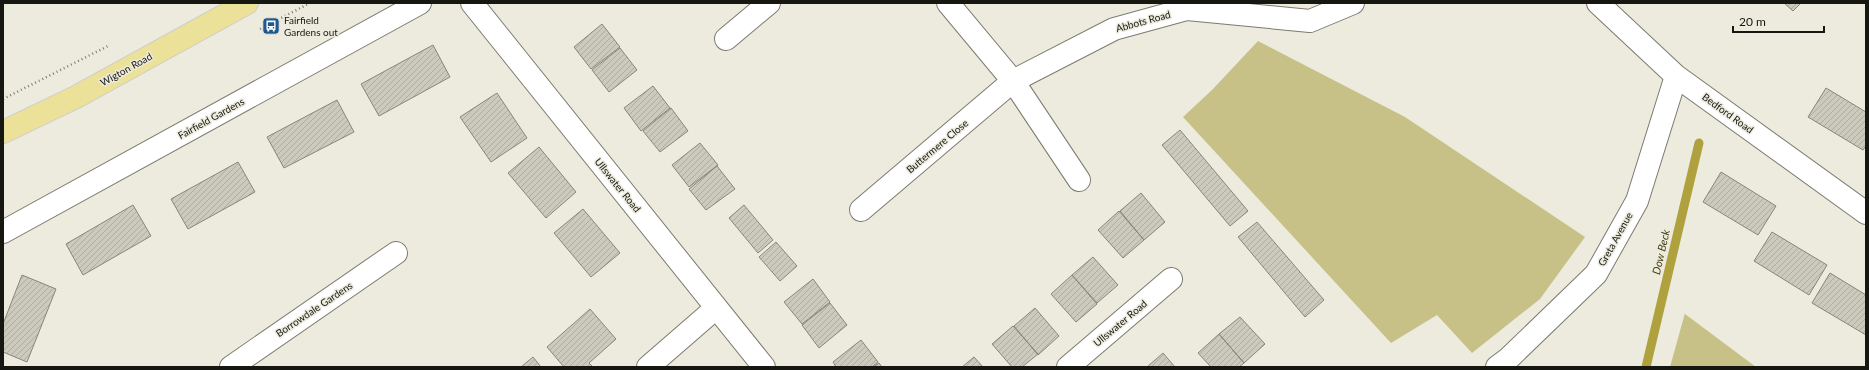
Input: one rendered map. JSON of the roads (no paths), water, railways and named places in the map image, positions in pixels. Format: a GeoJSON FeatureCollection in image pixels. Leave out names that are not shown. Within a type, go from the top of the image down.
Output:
{"type":"FeatureCollection","features":[{"type":"Feature","properties":{"kind":"main road","name":"Wigton Road"},"geometry":{"type":"LineString","coordinates":[[3,132],[76,97],[247,3]]}},
{"type":"Feature","properties":{"kind":"street","name":"Fairfield Gardens"},"geometry":{"type":"LineString","coordinates":[[3,232],[420,3]]}},
{"type":"Feature","properties":{"kind":"street","name":"Ullswater Road"},"geometry":{"type":"LineString","coordinates":[[472,3],[764,367]]}},
{"type":"Feature","properties":{"kind":"street"},"geometry":{"type":"LineString","coordinates":[[726,39],[769,3]]}},
{"type":"Feature","properties":{"kind":"street"},"geometry":{"type":"LineString","coordinates":[[948,3],[1013,81],[1079,180]]}},
{"type":"Feature","properties":{"kind":"street","name":"Abbots Road"},"geometry":{"type":"LineString","coordinates":[[1013,81],[1114,29],[1187,9],[1310,22],[1353,3]]}},
{"type":"Feature","properties":{"kind":"street","name":"Bedford Road"},"geometry":{"type":"LineString","coordinates":[[1598,3],[1676,76],[1866,213]]}},
{"type":"Feature","properties":{"kind":"street","name":"Greta Avenue"},"geometry":{"type":"LineString","coordinates":[[1497,367],[1509,358],[1596,274],[1637,201],[1676,76]]}},
{"type":"Feature","properties":{"kind":"street","name":"Buttermere Close"},"geometry":{"type":"LineString","coordinates":[[861,210],[1013,81]]}},
{"type":"Feature","properties":{"kind":"street","name":"Borrowdale Gardens"},"geometry":{"type":"LineString","coordinates":[[233,366],[396,253]]}},
{"type":"Feature","properties":{"kind":"street","name":"Ullswater Road"},"geometry":{"type":"LineString","coordinates":[[1068,367],[1171,279]]}},
{"type":"Feature","properties":{"kind":"street"},"geometry":{"type":"LineString","coordinates":[[648,367],[716,308]]}},
{"type":"Feature","properties":{"kind":"waterway","name":"Dow Beck"},"geometry":{"type":"LineString","coordinates":[[1646,367],[1699,143]]}},
{"type":"Feature","properties":{"kind":"place","name":"Fairfield Gardens out"},"geometry":{"type":"Point","coordinates":[271,26]}}]}
